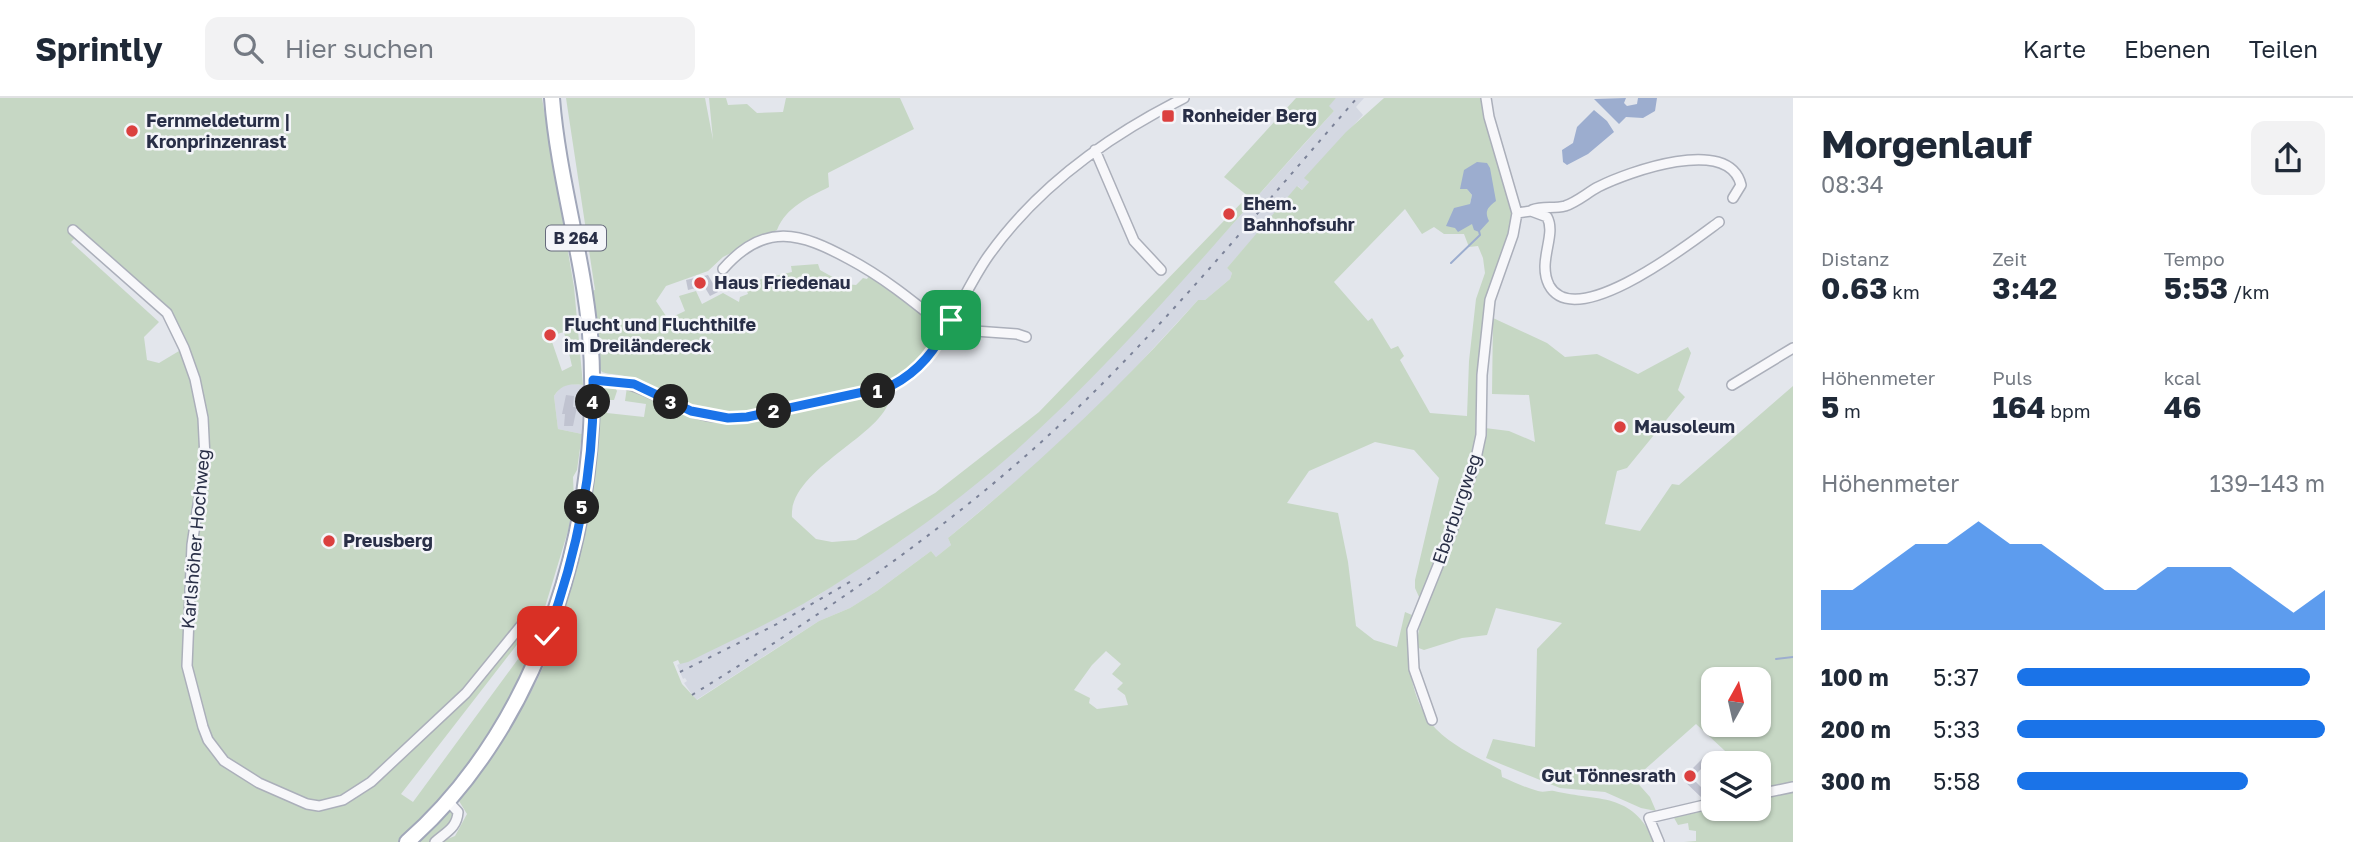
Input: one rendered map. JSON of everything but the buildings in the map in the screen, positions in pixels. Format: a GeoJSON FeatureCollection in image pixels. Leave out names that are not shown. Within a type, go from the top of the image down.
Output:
{"type":"FeatureCollection","features":[{"type":"Feature","properties":{"kind":"main road","name":"B 264"},"geometry":{"type":"LineString","coordinates":[[407,842],[447,800],[477,760],[518,696],[554,614],[568,572],[586,490],[592,432],[593,380],[584,281],[552,98]]}},
{"type":"Feature","properties":{"kind":"street"},"geometry":{"type":"LineString","coordinates":[[593,380],[634,384],[691,411],[709,416],[747,417],[891,386],[922,365],[989,254],[1019,218],[1063,174],[1095,150],[1184,98]]}},
{"type":"Feature","properties":{"kind":"street","name":"Eberburgweg"},"geometry":{"type":"LineString","coordinates":[[1432,720],[1414,669],[1412,630],[1452,531],[1475,463],[1481,435],[1482,375],[1490,300],[1513,235],[1517,213],[1486,98]]}},
{"type":"Feature","properties":{"kind":"street"},"geometry":{"type":"LineString","coordinates":[[1095,150],[1133,241],[1161,270]]}},
{"type":"Feature","properties":{"kind":"street"},"geometry":{"type":"LineString","coordinates":[[1517,213],[1562,207],[1599,187],[1629,176],[1664,165],[1701,159],[1721,162],[1733,169],[1741,185],[1733,198]]}},
{"type":"Feature","properties":{"kind":"street"},"geometry":{"type":"LineString","coordinates":[[1531,211],[1547,216],[1550,223],[1544,255],[1548,283],[1559,295],[1578,298],[1599,296],[1616,289],[1670,258],[1719,222]]}},
{"type":"Feature","properties":{"kind":"street","name":"Karlshöher Hochweg"},"geometry":{"type":"LineString","coordinates":[[73,230],[167,313],[195,379],[203,418],[205,458],[192,545],[187,666],[208,740],[234,769],[307,804],[319,806],[343,800],[371,782],[466,693],[528,617],[541,612],[554,614]]}},
{"type":"Feature","properties":{"kind":"street"},"geometry":{"type":"LineString","coordinates":[[723,269],[733,259],[766,238],[803,237],[874,272],[948,324],[975,331],[1026,337]]}},
{"type":"Feature","properties":{"kind":"street"},"geometry":{"type":"LineString","coordinates":[[1732,385],[1793,348]]}},
{"type":"Feature","properties":{"kind":"street"},"geometry":{"type":"LineString","coordinates":[[1771,792],[1793,787]]}},
{"type":"Feature","properties":{"kind":"street"},"geometry":{"type":"LineString","coordinates":[[435,842],[453,828],[458,819],[458,812],[447,800]]}},
{"type":"Feature","properties":{"kind":"street"},"geometry":{"type":"LineString","coordinates":[[1659,842],[1649,818],[1701,806]]}},
{"type":"Feature","properties":{"kind":"shaded area"},"geometry":{"type":"Polygon","coordinates":[[[1336,98],[1364,98],[1356,107],[1363,115],[1305,178],[1309,182],[1302,190],[1298,186],[1227,268],[1232,273],[1230,279],[1205,300],[1198,300],[1058,446],[948,538],[951,545],[936,557],[931,551],[877,591],[850,608],[819,621],[696,700],[684,683],[687,681],[683,679],[677,665],[814,598],[902,540],[1010,455],[1047,421],[1221,237],[1334,111],[1328,106],[1336,98]]]}},
{"type":"Feature","properties":{"kind":"shaded area"},"geometry":{"type":"Polygon","coordinates":[[[568,384],[583,385],[582,434],[558,429],[554,396],[560,388],[568,384]]]}},
{"type":"Feature","properties":{"kind":"green space"},"geometry":{"type":"Polygon","coordinates":[[[0,98],[542,98],[574,287],[583,385],[566,386],[554,396],[558,429],[582,434],[577,470],[573,477],[574,500],[568,531],[542,617],[545,620],[518,682],[465,767],[445,793],[398,842],[0,842],[0,98]],[[78,235],[71,242],[159,322],[144,337],[147,360],[159,363],[184,348],[173,322],[78,235]],[[564,332],[550,336],[562,371],[572,366],[564,332]],[[519,642],[401,794],[413,802],[525,649],[519,642]]]}},
{"type":"Feature","properties":{"kind":"green space"},"geometry":{"type":"Polygon","coordinates":[[[566,98],[705,98],[713,140],[709,98],[726,98],[728,105],[747,104],[757,113],[783,112],[786,98],[900,98],[914,129],[828,173],[829,187],[792,209],[777,230],[723,257],[708,271],[666,286],[656,301],[668,319],[685,311],[679,296],[696,291],[702,304],[723,293],[739,302],[740,297],[748,294],[744,283],[792,272],[791,266],[818,264],[820,270],[845,284],[856,285],[870,274],[942,327],[922,358],[905,374],[877,386],[746,412],[699,407],[628,377],[602,372],[599,367],[590,291],[595,290],[566,98]]]}},
{"type":"Feature","properties":{"kind":"green space"},"geometry":{"type":"Polygon","coordinates":[[[1296,98],[1336,98],[1329,106],[1334,111],[1177,287],[1097,373],[1012,454],[916,530],[815,597],[688,662],[673,662],[682,684],[697,700],[819,621],[850,608],[877,591],[931,551],[936,557],[951,545],[948,538],[1078,424],[1139,364],[1198,300],[1205,300],[1230,279],[1232,273],[1227,268],[1297,186],[1302,190],[1309,182],[1304,178],[1346,132],[1384,98],[1484,98],[1486,121],[1512,215],[1497,278],[1488,349],[1485,428],[1509,431],[1535,442],[1529,395],[1492,394],[1493,318],[1547,343],[1565,357],[1597,354],[1638,374],[1688,347],[1691,353],[1678,390],[1685,397],[1627,468],[1617,471],[1605,524],[1640,531],[1672,484],[1679,485],[1793,386],[1793,784],[1771,789],[1771,751],[1725,751],[1710,737],[1771,737],[1771,667],[1701,667],[1701,729],[1696,724],[1634,779],[1650,797],[1656,811],[1641,808],[1605,792],[1560,788],[1486,758],[1493,739],[1535,747],[1537,649],[1562,623],[1496,608],[1487,635],[1462,638],[1424,650],[1416,647],[1423,606],[1415,588],[1415,580],[1439,478],[1414,450],[1375,442],[1309,471],[1287,503],[1338,513],[1348,562],[1356,626],[1374,640],[1397,647],[1405,612],[1412,615],[1409,659],[1414,690],[1436,729],[1459,747],[1501,770],[1502,777],[1520,785],[1540,792],[1554,791],[1625,806],[1646,826],[1655,842],[419,842],[450,811],[455,818],[451,825],[435,836],[445,840],[455,836],[467,814],[459,801],[515,719],[546,661],[567,601],[574,570],[598,445],[600,392],[606,386],[614,385],[617,391],[614,400],[607,400],[607,413],[644,417],[646,404],[625,401],[627,387],[709,419],[822,405],[890,392],[887,407],[876,421],[822,466],[806,482],[795,499],[792,517],[816,539],[832,542],[856,540],[935,493],[1039,412],[1248,196],[1224,177],[1296,98]],[[1467,189],[1472,195],[1470,204],[1455,228],[1475,222],[1483,216],[1488,207],[1467,189]],[[1405,209],[1334,282],[1368,321],[1372,318],[1391,349],[1398,346],[1404,356],[1400,360],[1430,413],[1467,416],[1469,361],[1476,299],[1485,273],[1483,258],[1478,246],[1469,247],[1464,234],[1444,234],[1434,227],[1422,234],[1405,209]],[[1106,651],[1074,690],[1090,698],[1089,703],[1097,709],[1128,705],[1125,695],[1117,689],[1123,683],[1112,674],[1121,664],[1106,651]]]}},
{"type":"Feature","properties":{"kind":"green space"},"geometry":{"type":"Polygon","coordinates":[[[1793,790],[1793,842],[1684,842],[1696,841],[1696,831],[1689,830],[1688,823],[1678,825],[1673,816],[1701,810],[1701,821],[1771,821],[1771,795],[1793,790]]]}},
{"type":"Feature","properties":{"kind":"water"},"geometry":{"type":"Polygon","coordinates":[[[1626,98],[1624,103],[1627,106],[1637,104],[1638,98],[1657,98],[1655,111],[1643,118],[1626,117],[1619,124],[1594,99],[1626,98]]]}},
{"type":"Feature","properties":{"kind":"water"},"geometry":{"type":"Polygon","coordinates":[[[1594,110],[1607,121],[1614,132],[1588,154],[1567,165],[1563,162],[1562,150],[1573,143],[1577,127],[1594,110]]]}},
{"type":"Feature","properties":{"kind":"water"},"geometry":{"type":"Polygon","coordinates":[[[1477,162],[1487,163],[1490,168],[1496,201],[1488,210],[1489,221],[1479,232],[1474,230],[1472,224],[1458,232],[1455,228],[1446,226],[1454,208],[1470,204],[1472,195],[1467,189],[1460,189],[1464,170],[1477,162]]]}},
{"type":"Feature","properties":{"kind":"waterway"},"geometry":{"type":"LineString","coordinates":[[1451,263],[1480,235],[1479,231]]}},
{"type":"Feature","properties":{"kind":"waterway"},"geometry":{"type":"LineString","coordinates":[[1776,659],[1793,657]]}},
{"type":"Feature","properties":{"kind":"railway"},"geometry":{"type":"LineString","coordinates":[[692,695],[877,573],[966,506],[1050,434],[1170,312],[1357,98]]}},
{"type":"Feature","properties":{"kind":"railway"},"geometry":{"type":"LineString","coordinates":[[680,672],[779,623],[853,580]]}},
{"type":"Feature","properties":{"kind":"place","name":"Ronheider Berg"},"geometry":{"type":"Point","coordinates":[1168,116]}},
{"type":"Feature","properties":{"kind":"place","name":"Fernmeldeturm | Kronprinzenrast"},"geometry":{"type":"Point","coordinates":[132,131]}},
{"type":"Feature","properties":{"kind":"place","name":"Ehem. Bahnhofsuhr"},"geometry":{"type":"Point","coordinates":[1229,214]}},
{"type":"Feature","properties":{"kind":"place","name":"Haus Friedenau"},"geometry":{"type":"Point","coordinates":[700,283]}},
{"type":"Feature","properties":{"kind":"place","name":"Flucht und Fluchthilfe im Dreiländereck"},"geometry":{"type":"Point","coordinates":[550,335]}},
{"type":"Feature","properties":{"kind":"place","name":"Mausoleum"},"geometry":{"type":"Point","coordinates":[1620,427]}},
{"type":"Feature","properties":{"kind":"place","name":"Preusberg"},"geometry":{"type":"Point","coordinates":[329,541]}},
{"type":"Feature","properties":{"kind":"place","name":"Gut Tönnesrath"},"geometry":{"type":"Point","coordinates":[1690,776]}},
{"type":"Feature","properties":{"kind":"route"},"geometry":{"type":"LineString","coordinates":[[547,636],[568,572],[586,490],[592,432],[593,380],[607,379],[634,384],[691,411],[709,416],[747,417],[879,391],[906,379],[925,362],[951,320]]}}]}
